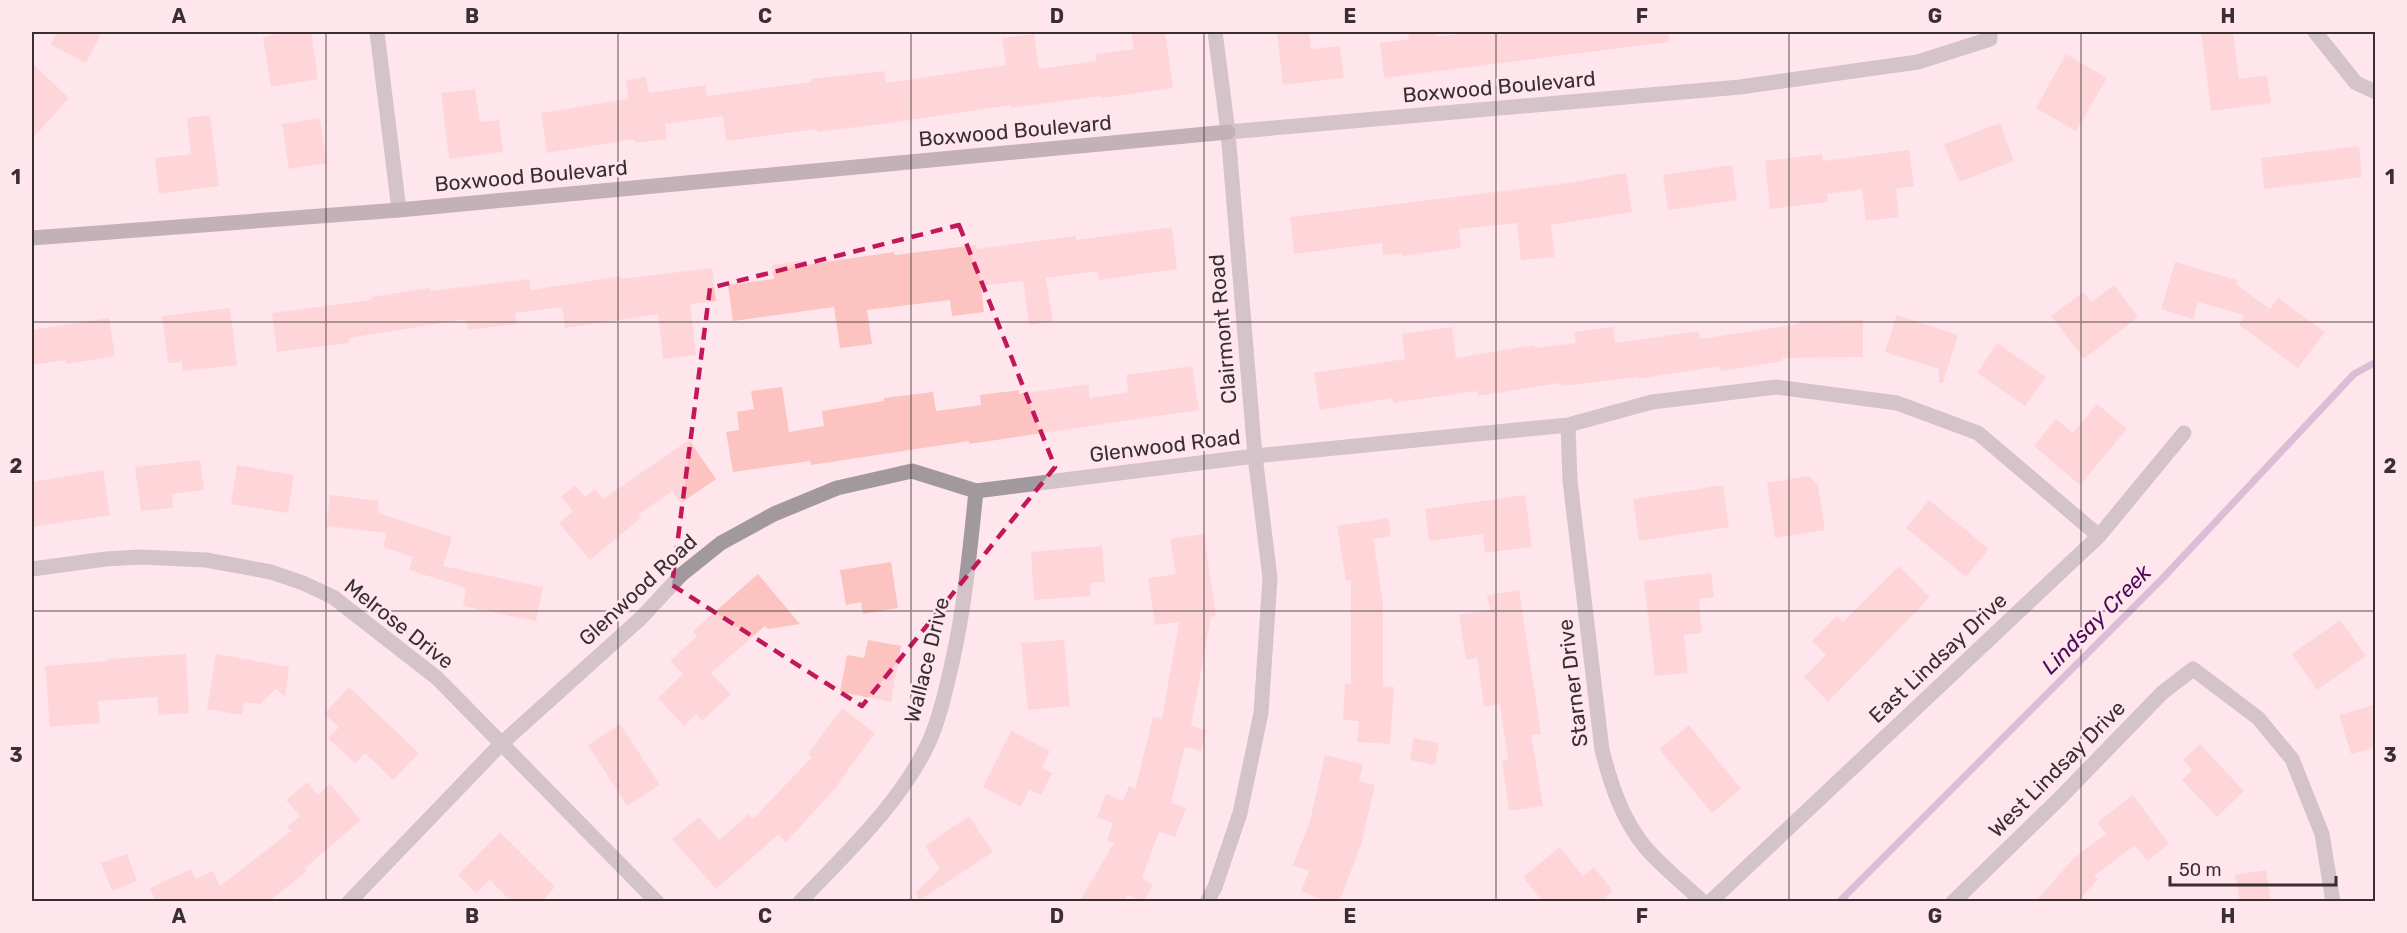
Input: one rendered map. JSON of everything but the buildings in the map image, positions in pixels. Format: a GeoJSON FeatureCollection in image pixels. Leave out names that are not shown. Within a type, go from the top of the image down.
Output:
{"type":"FeatureCollection","features":[{"type":"Feature","properties":{"kind":"street"},"geometry":{"type":"LineString","coordinates":[[377,32],[399,210]]}},
{"type":"Feature","properties":{"kind":"street","name":"Clairmont Road"},"geometry":{"type":"LineString","coordinates":[[1207,902],[1215,887],[1240,813],[1261,713],[1270,578],[1255,456],[1228,132],[1215,32]]}},
{"type":"Feature","properties":{"kind":"street","name":"Boxwood Boulevard"},"geometry":{"type":"LineString","coordinates":[[32,238],[399,210],[1228,132],[1740,87],[1918,62],[1990,39],[1990,32]]}},
{"type":"Feature","properties":{"kind":"street"},"geometry":{"type":"LineString","coordinates":[[2315,32],[2356,83],[2376,92]]}},
{"type":"Feature","properties":{"kind":"street","name":"Glenwood Road"},"geometry":{"type":"LineString","coordinates":[[349,902],[501,744],[641,618],[681,575],[721,543],[774,514],[837,488],[912,471],[976,491],[1255,456],[1568,425],[1652,402],[1776,387],[1898,402],[1978,434],[2099,536]]}},
{"type":"Feature","properties":{"kind":"street","name":"Starner Drive"},"geometry":{"type":"LineString","coordinates":[[1568,425],[1570,481],[1602,750],[1610,782],[1623,813],[1646,847],[1703,902]]}},
{"type":"Feature","properties":{"kind":"street","name":"East Lindsay Drive"},"geometry":{"type":"LineString","coordinates":[[1710,902],[2099,536],[2184,433]]}},
{"type":"Feature","properties":{"kind":"street","name":"Wallace Drive"},"geometry":{"type":"LineString","coordinates":[[800,902],[860,839],[903,785],[929,742],[945,694],[964,610],[976,491]]}},
{"type":"Feature","properties":{"kind":"street","name":"Melrose Drive"},"geometry":{"type":"LineString","coordinates":[[32,569],[106,559],[173,558],[239,565],[271,572],[333,597],[437,678],[657,902]]}},
{"type":"Feature","properties":{"kind":"street","name":"West Lindsay Drive"},"geometry":{"type":"LineString","coordinates":[[1953,902],[2061,797],[2162,693],[2193,669],[2258,718],[2292,759],[2322,834],[2333,902]]}},
{"type":"Feature","properties":{"kind":"highlighted area"},"geometry":{"type":"Polygon","coordinates":[[[959,225],[1055,467],[862,706],[672,585],[710,288],[959,225]]]}},
{"type":"Feature","properties":{"kind":"waterway","name":"Lindsay Creek"},"geometry":{"type":"LineString","coordinates":[[1839,902],[2162,579],[2354,374],[2376,362]]}}]}
